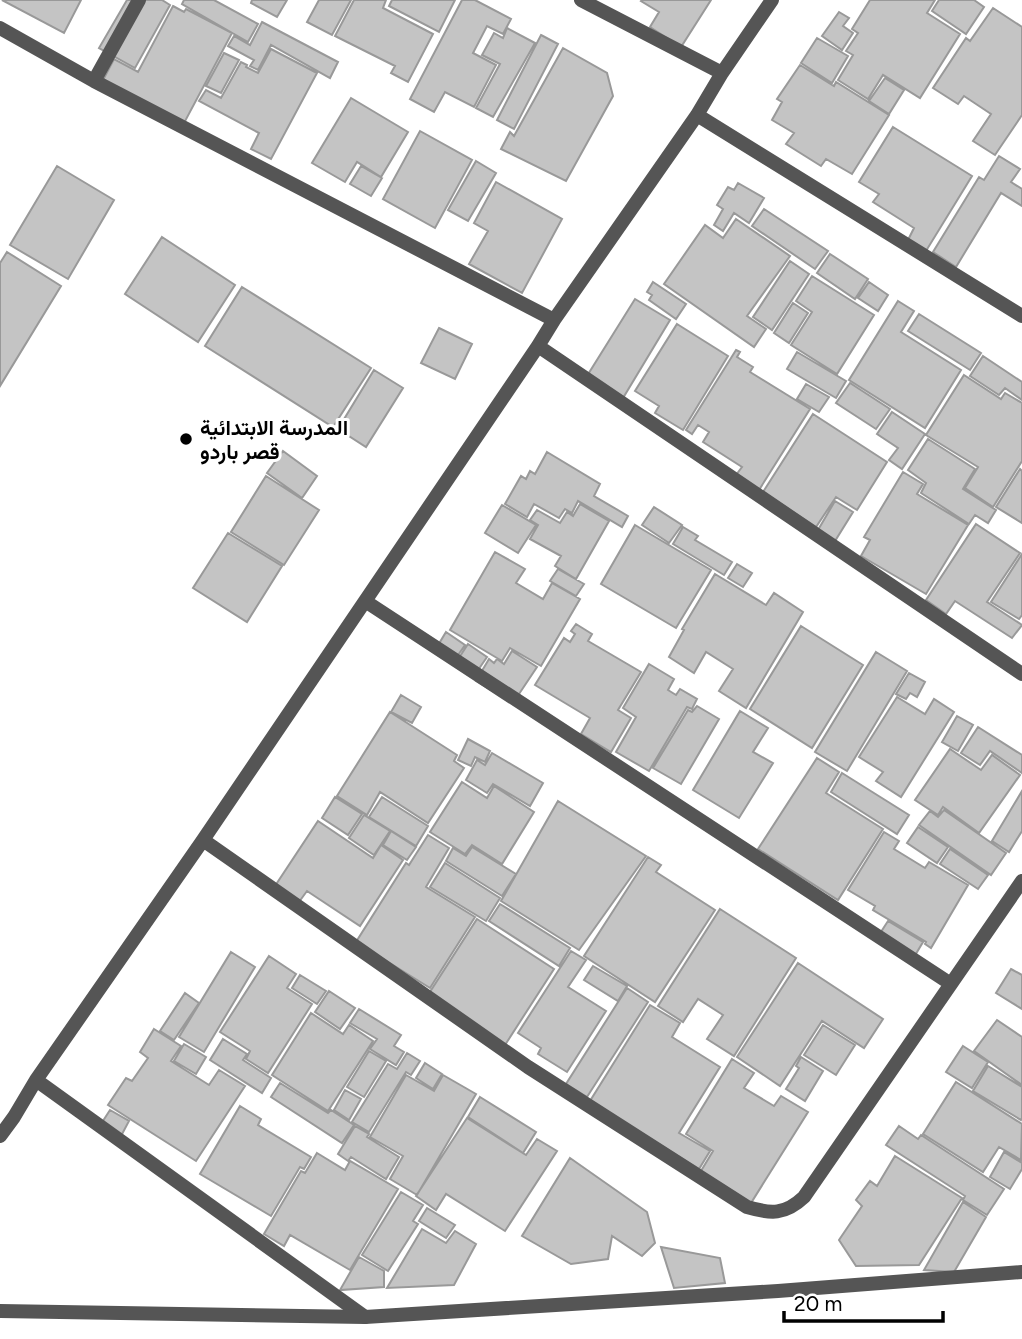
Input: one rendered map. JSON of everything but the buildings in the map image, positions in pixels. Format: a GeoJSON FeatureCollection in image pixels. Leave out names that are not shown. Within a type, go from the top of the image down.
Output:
{"type":"FeatureCollection","features":[{"type":"Feature","properties":{"kind":"street"},"geometry":{"type":"LineString","coordinates":[[94,81],[139,0]]}},
{"type":"Feature","properties":{"kind":"street"},"geometry":{"type":"LineString","coordinates":[[581,0],[722,73]]}},
{"type":"Feature","properties":{"kind":"street"},"geometry":{"type":"LineString","coordinates":[[0,1136],[554,320],[697,115],[772,0]]}},
{"type":"Feature","properties":{"kind":"street"},"geometry":{"type":"LineString","coordinates":[[0,29],[94,81],[554,320]]}},
{"type":"Feature","properties":{"kind":"street"},"geometry":{"type":"LineString","coordinates":[[697,115],[1022,316]]}},
{"type":"Feature","properties":{"kind":"street"},"geometry":{"type":"LineString","coordinates":[[538,346],[1022,674]]}},
{"type":"Feature","properties":{"kind":"street"},"geometry":{"type":"LineString","coordinates":[[365,601],[951,984]]}},
{"type":"Feature","properties":{"kind":"street"},"geometry":{"type":"LineString","coordinates":[[203,840],[528,1067],[747,1207],[763,1212],[777,1212],[794,1206],[804,1197],[1022,881]]}},
{"type":"Feature","properties":{"kind":"street"},"geometry":{"type":"LineString","coordinates":[[36,1080],[365,1317]]}},
{"type":"Feature","properties":{"kind":"street"},"geometry":{"type":"LineString","coordinates":[[0,1311],[365,1317],[778,1291],[1022,1272]]}},
{"type":"Feature","properties":{"kind":"place","name":"المدرسة الابتدائية قصر باردو"},"geometry":{"type":"Point","coordinates":[186,439]}}]}
